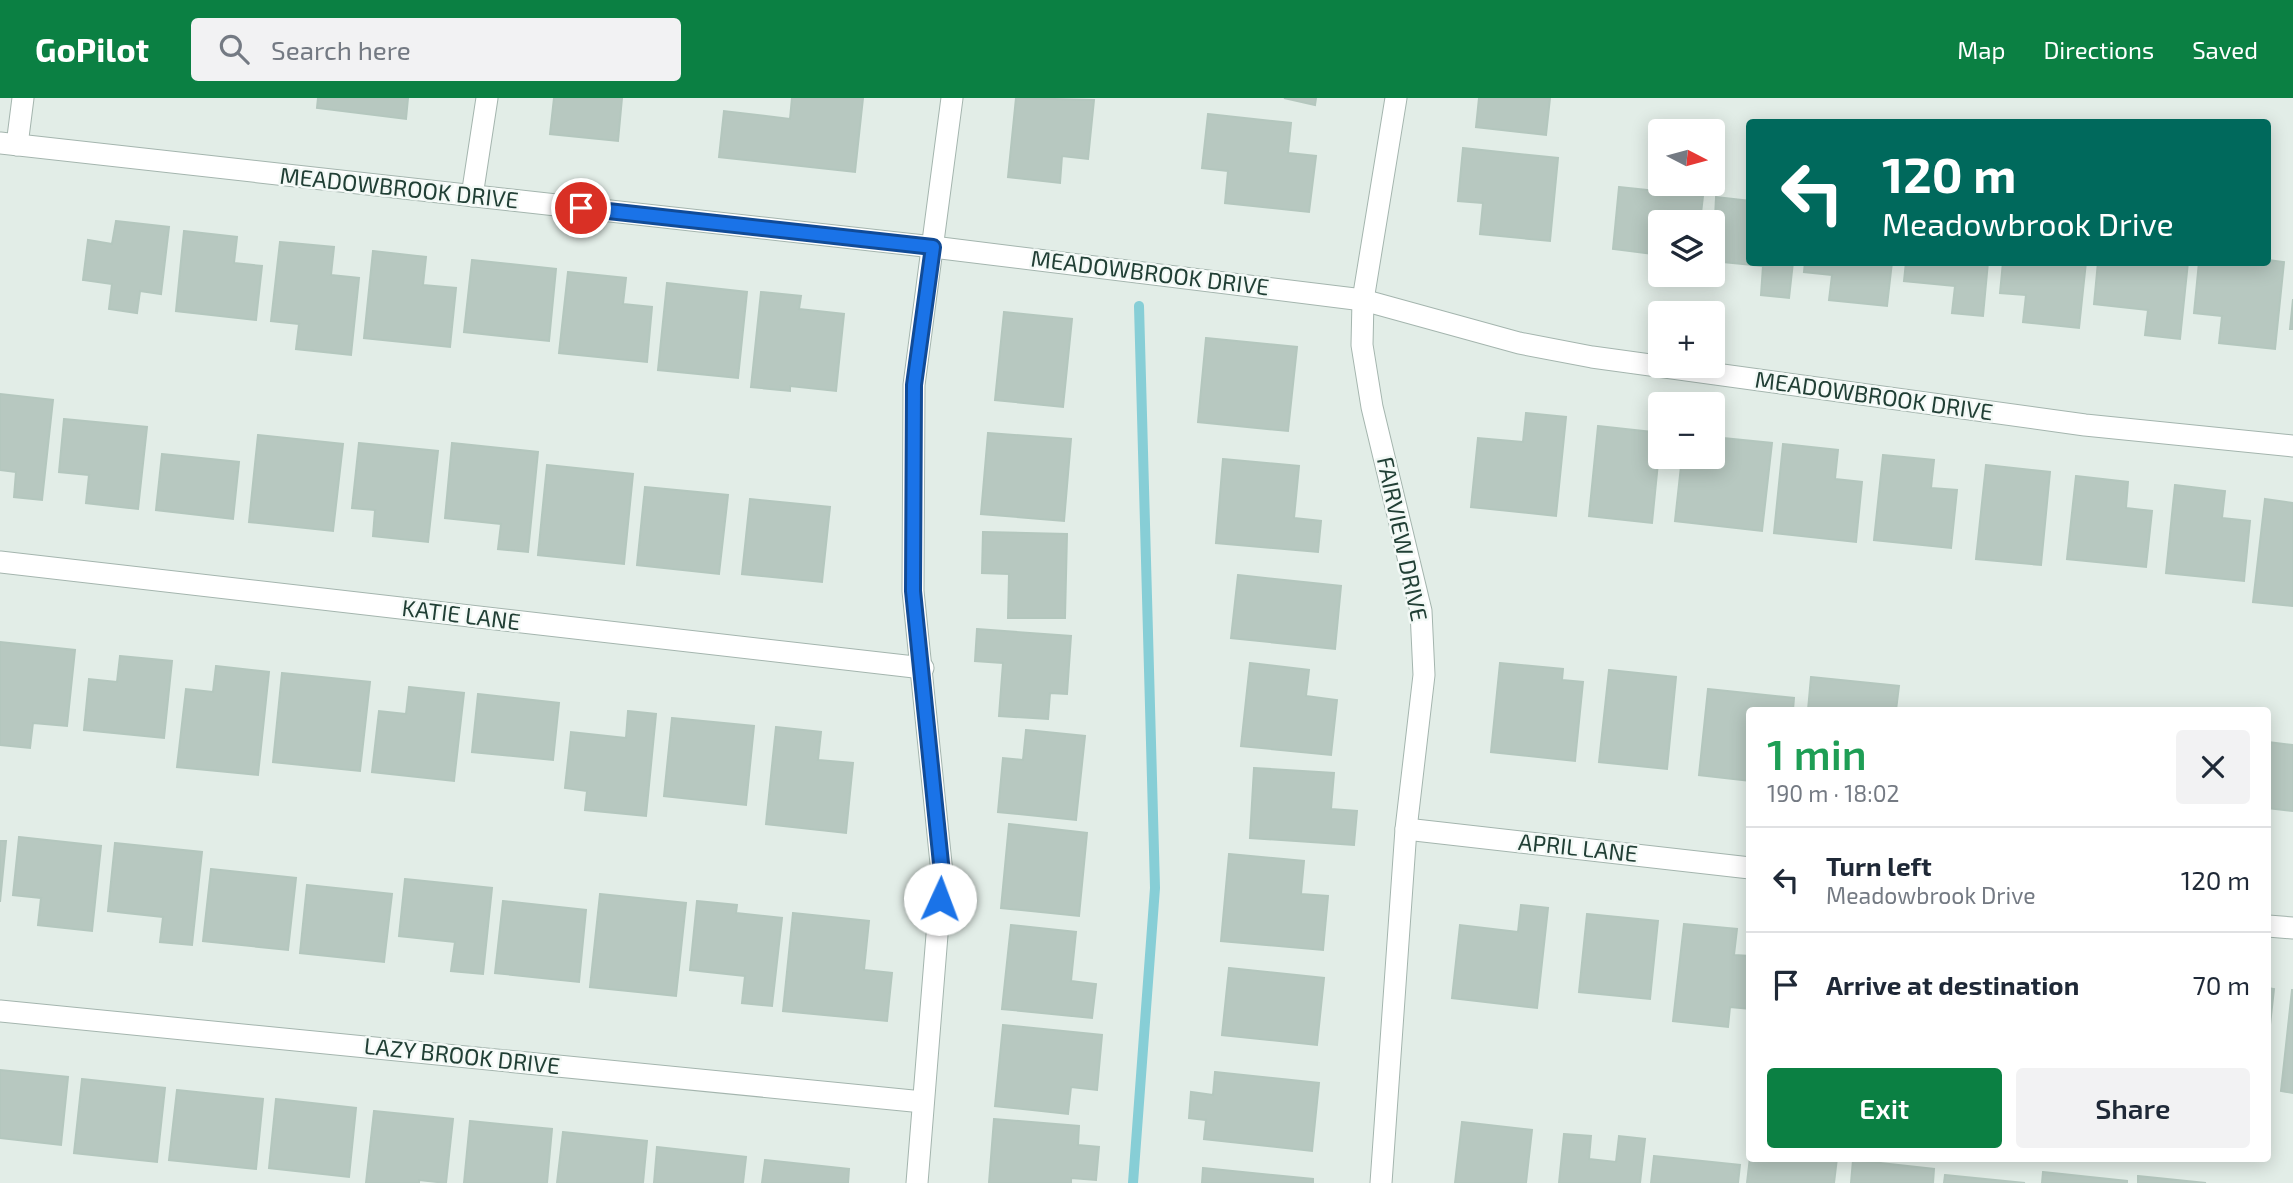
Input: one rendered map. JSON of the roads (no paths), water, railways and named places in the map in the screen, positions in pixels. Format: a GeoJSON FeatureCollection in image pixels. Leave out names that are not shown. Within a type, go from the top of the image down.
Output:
{"type":"FeatureCollection","features":[{"type":"Feature","properties":{"kind":"street"},"geometry":{"type":"LineString","coordinates":[[8,144],[23,98]]}},
{"type":"Feature","properties":{"kind":"street"},"geometry":{"type":"LineString","coordinates":[[472,196],[487,98]]}},
{"type":"Feature","properties":{"kind":"street"},"geometry":{"type":"LineString","coordinates":[[917,1183],[942,873],[913,591],[914,385],[952,98]]}},
{"type":"Feature","properties":{"kind":"street","name":"FAIRVIEW DRIVE"},"geometry":{"type":"LineString","coordinates":[[1381,1183],[1406,829],[1424,675],[1421,611],[1373,407],[1362,345],[1363,300],[1396,98]]}},
{"type":"Feature","properties":{"kind":"street","name":"MEADOWBROOK DRIVE"},"geometry":{"type":"LineString","coordinates":[[8,144],[933,247],[1363,300],[1519,343],[1592,358],[2085,425],[2293,446]]}},
{"type":"Feature","properties":{"kind":"street","name":"KATIE LANE"},"geometry":{"type":"LineString","coordinates":[[0,562],[923,668]]}},
{"type":"Feature","properties":{"kind":"street","name":"APRIL LANE"},"geometry":{"type":"LineString","coordinates":[[1406,829],[1746,867]]}},
{"type":"Feature","properties":{"kind":"street"},"geometry":{"type":"LineString","coordinates":[[2271,926],[2293,928]]}},
{"type":"Feature","properties":{"kind":"street","name":"LAZY BROOK DRIVE"},"geometry":{"type":"LineString","coordinates":[[0,1011],[923,1102]]}},
{"type":"Feature","properties":{"kind":"waterway"},"geometry":{"type":"LineString","coordinates":[[1133,1183],[1155,888],[1139,306]]}}]}
